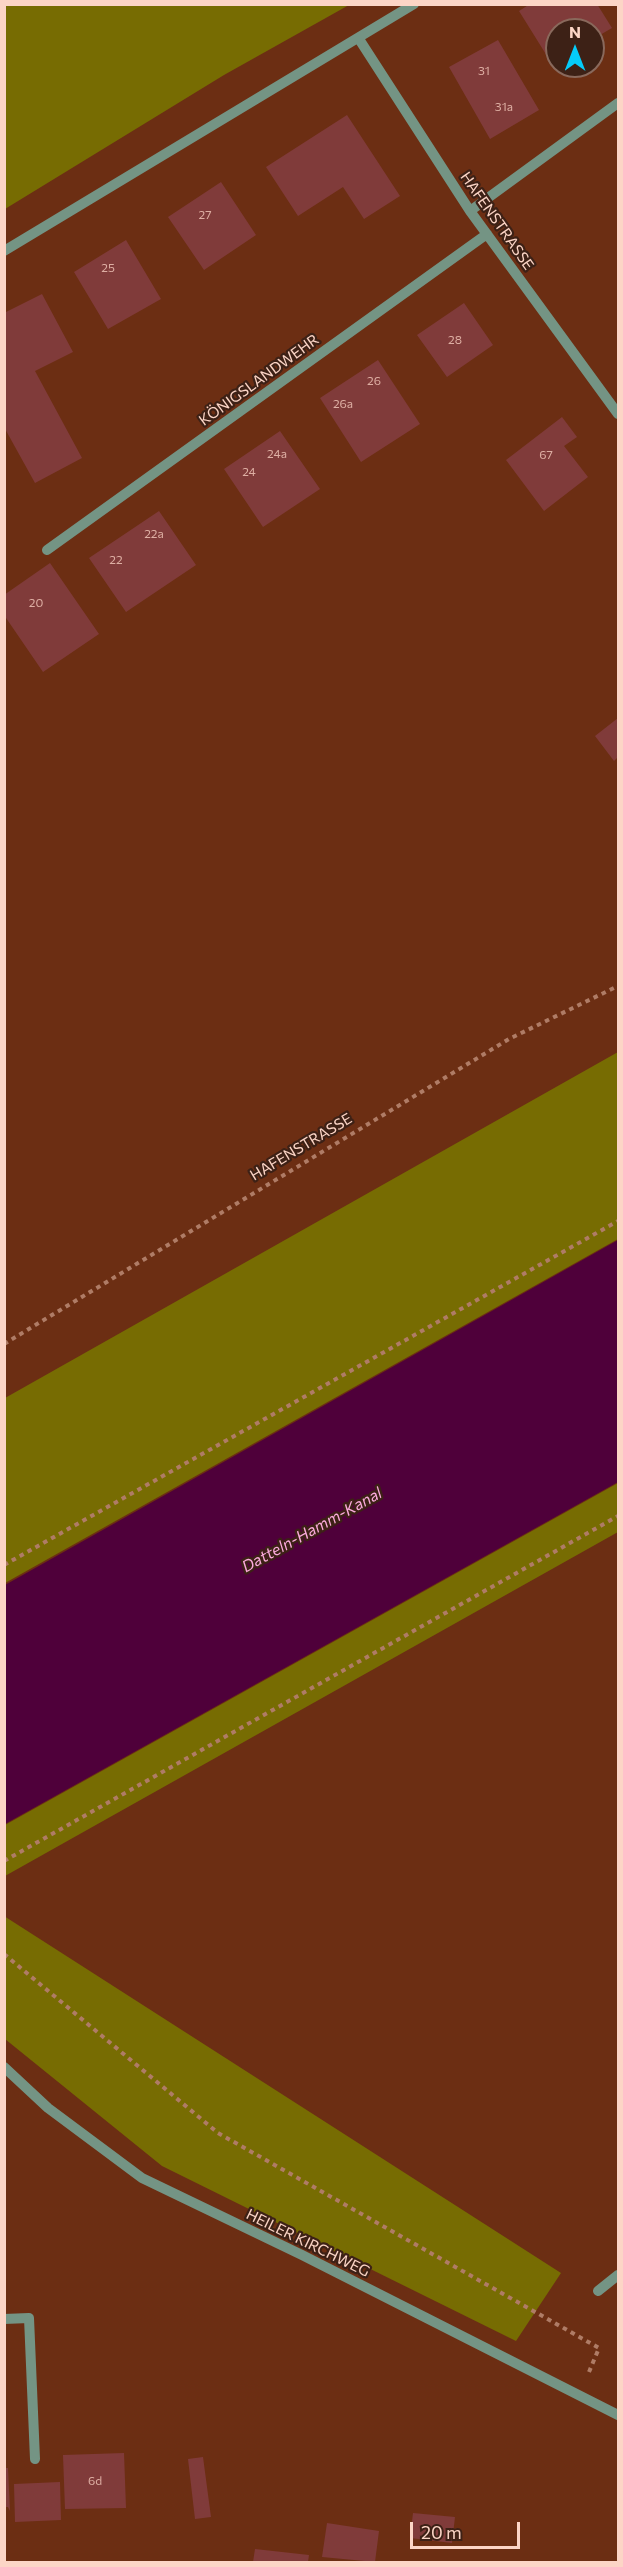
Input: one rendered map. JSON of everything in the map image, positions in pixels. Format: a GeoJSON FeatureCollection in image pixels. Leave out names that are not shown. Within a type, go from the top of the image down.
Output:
{"type":"FeatureCollection","features":[{"type":"Feature","properties":{"kind":"street"},"geometry":{"type":"LineString","coordinates":[[4,251],[414,4]]}},
{"type":"Feature","properties":{"kind":"street","name":"HAFENSTRASSE"},"geometry":{"type":"LineString","coordinates":[[359,39],[470,212],[618,414]]}},
{"type":"Feature","properties":{"kind":"street"},"geometry":{"type":"LineString","coordinates":[[470,212],[618,104]]}},
{"type":"Feature","properties":{"kind":"street","name":"KÖNIGSLANDWEHR"},"geometry":{"type":"LineString","coordinates":[[47,550],[487,234]]}},
{"type":"Feature","properties":{"kind":"street","name":"HEILER KIRCHWEG"},"geometry":{"type":"LineString","coordinates":[[4,2067],[48,2108],[142,2178],[302,2255],[618,2415]]}},
{"type":"Feature","properties":{"kind":"street"},"geometry":{"type":"LineString","coordinates":[[598,2290],[618,2275]]}},
{"type":"Feature","properties":{"kind":"street"},"geometry":{"type":"LineString","coordinates":[[4,2319],[29,2318],[35,2458]]}},
{"type":"Feature","properties":{"kind":"path","name":"HAFENSTRASSE"},"geometry":{"type":"LineString","coordinates":[[4,1344],[509,1039],[618,986]]}},
{"type":"Feature","properties":{"kind":"path"},"geometry":{"type":"LineString","coordinates":[[4,1565],[618,1221]]}},
{"type":"Feature","properties":{"kind":"path"},"geometry":{"type":"LineString","coordinates":[[4,1861],[618,1516]]}},
{"type":"Feature","properties":{"kind":"path"},"geometry":{"type":"LineString","coordinates":[[4,1953],[218,2133],[599,2348],[580,2395]]}},
{"type":"Feature","properties":{"kind":"shaded area"},"geometry":{"type":"Polygon","coordinates":[[[5,4],[349,5],[224,75],[5,209],[5,4]]]}},
{"type":"Feature","properties":{"kind":"shaded area"},"geometry":{"type":"Polygon","coordinates":[[[618,1052],[618,1239],[5,1583],[5,1398],[618,1052]]]}},
{"type":"Feature","properties":{"kind":"shaded area"},"geometry":{"type":"Polygon","coordinates":[[[618,1483],[618,1532],[5,1876],[5,1825],[618,1483]]]}},
{"type":"Feature","properties":{"kind":"shaded area"},"geometry":{"type":"Polygon","coordinates":[[[4,1916],[561,2273],[516,2341],[162,2166],[5,2039],[4,1916]]]}},
{"type":"Feature","properties":{"kind":"water","name":"Datteln-Hamm-Kanal"},"geometry":{"type":"Polygon","coordinates":[[[618,1240],[618,1482],[5,1824],[5,1585],[618,1240]]]}},
{"type":"Feature","properties":{"kind":"building"},"geometry":{"type":"Polygon","coordinates":[[[530,4],[597,4],[612,28],[605,32],[605,18],[545,18],[545,53],[519,11],[530,4]]]}},
{"type":"Feature","properties":{"kind":"building"},"geometry":{"type":"Polygon","coordinates":[[[498,40],[539,110],[490,139],[449,67],[498,40]]]}},
{"type":"Feature","properties":{"kind":"building"},"geometry":{"type":"Polygon","coordinates":[[[347,115],[400,196],[364,219],[343,187],[298,216],[266,167],[347,115]]]}},
{"type":"Feature","properties":{"kind":"building"},"geometry":{"type":"Polygon","coordinates":[[[221,182],[256,235],[204,270],[168,217],[221,182]]]}},
{"type":"Feature","properties":{"kind":"building"},"geometry":{"type":"Polygon","coordinates":[[[126,240],[161,299],[108,329],[74,272],[126,240]]]}},
{"type":"Feature","properties":{"kind":"building"},"geometry":{"type":"Polygon","coordinates":[[[42,294],[73,352],[35,371],[82,458],[35,483],[4,427],[4,313],[42,294]]]}},
{"type":"Feature","properties":{"kind":"building"},"geometry":{"type":"Polygon","coordinates":[[[464,303],[493,345],[447,377],[417,335],[464,303]]]}},
{"type":"Feature","properties":{"kind":"building"},"geometry":{"type":"Polygon","coordinates":[[[378,360],[420,424],[361,462],[320,398],[378,360]]]}},
{"type":"Feature","properties":{"kind":"building"},"geometry":{"type":"Polygon","coordinates":[[[562,417],[577,437],[564,446],[588,477],[544,511],[506,460],[562,417]]]}},
{"type":"Feature","properties":{"kind":"building"},"geometry":{"type":"Polygon","coordinates":[[[280,431],[320,489],[263,527],[224,469],[280,431]]]}},
{"type":"Feature","properties":{"kind":"building"},"geometry":{"type":"Polygon","coordinates":[[[159,511],[196,565],[126,612],[89,558],[159,511]]]}},
{"type":"Feature","properties":{"kind":"building"},"geometry":{"type":"Polygon","coordinates":[[[50,563],[99,634],[43,672],[4,615],[4,595],[50,563]]]}},
{"type":"Feature","properties":{"kind":"building"},"geometry":{"type":"Polygon","coordinates":[[[618,718],[618,757],[614,761],[595,736],[618,718]]]}},
{"type":"Feature","properties":{"kind":"building"},"geometry":{"type":"Polygon","coordinates":[[[124,2453],[126,2508],[65,2509],[63,2455],[124,2453]]]}},
{"type":"Feature","properties":{"kind":"building"},"geometry":{"type":"Polygon","coordinates":[[[203,2457],[211,2517],[195,2519],[188,2459],[203,2457]]]}},
{"type":"Feature","properties":{"kind":"building"},"geometry":{"type":"Polygon","coordinates":[[[4,2468],[8,2468],[10,2511],[8,2507],[4,2507],[4,2468]]]}},
{"type":"Feature","properties":{"kind":"building"},"geometry":{"type":"Polygon","coordinates":[[[60,2482],[61,2520],[15,2522],[14,2484],[60,2482]]]}},
{"type":"Feature","properties":{"kind":"building"},"geometry":{"type":"Polygon","coordinates":[[[413,2513],[455,2517],[452,2543],[410,2538],[413,2513]]]}},
{"type":"Feature","properties":{"kind":"building"},"geometry":{"type":"Polygon","coordinates":[[[327,2523],[379,2531],[375,2562],[322,2557],[327,2523]]]}},
{"type":"Feature","properties":{"kind":"building"},"geometry":{"type":"Polygon","coordinates":[[[255,2549],[309,2555],[308,2562],[253,2562],[255,2549]]]}}]}
